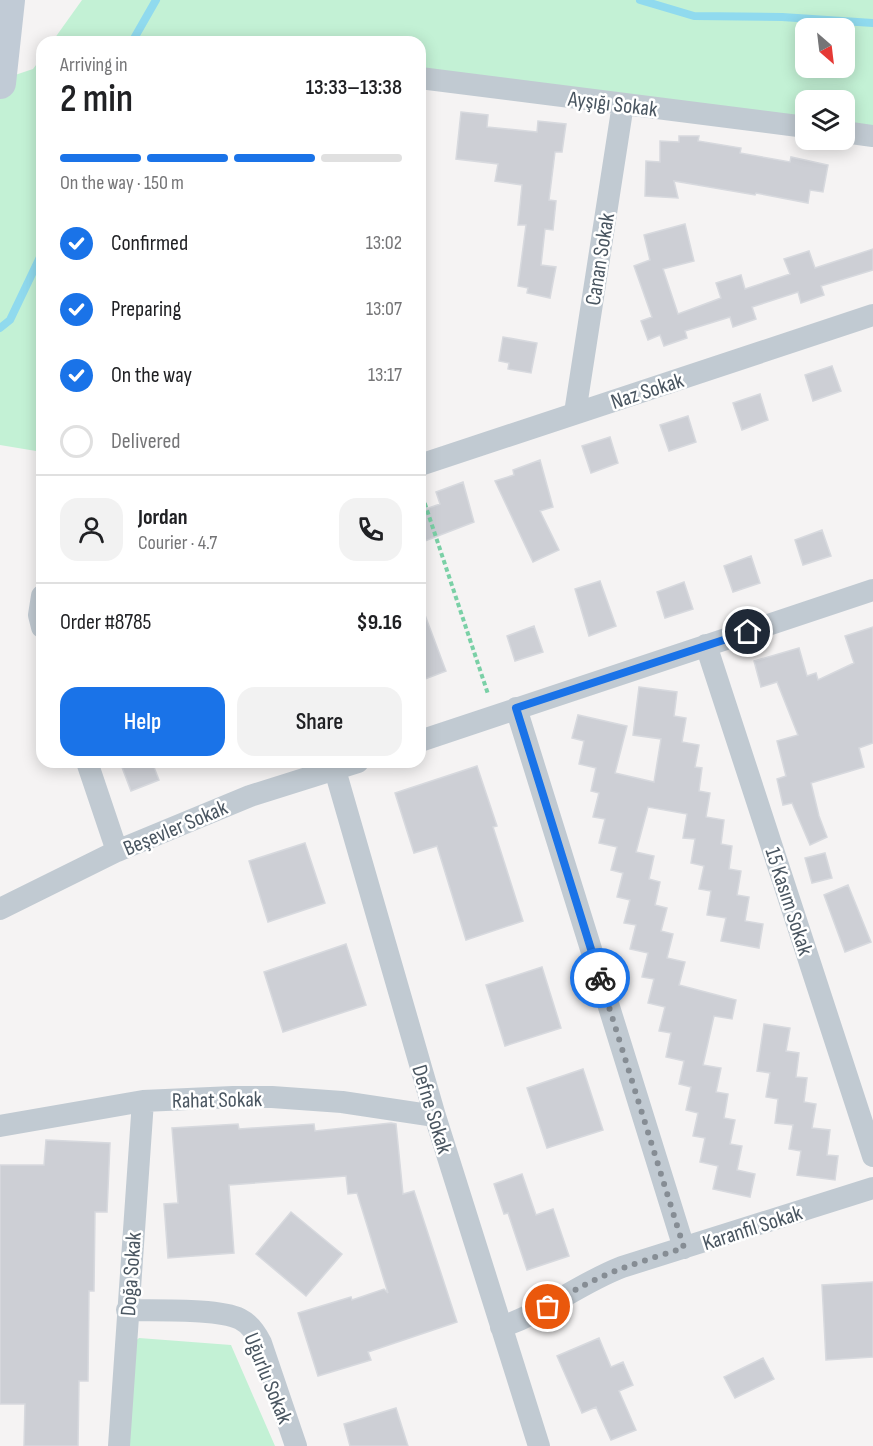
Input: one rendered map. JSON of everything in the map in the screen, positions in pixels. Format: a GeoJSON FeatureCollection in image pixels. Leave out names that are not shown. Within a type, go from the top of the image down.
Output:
{"type":"FeatureCollection","features":[{"type":"Feature","properties":{"kind":"street"},"geometry":{"type":"LineString","coordinates":[[0,83],[9,0]]}},
{"type":"Feature","properties":{"kind":"street","name":"Ayşığı Sokak"},"geometry":{"type":"LineString","coordinates":[[426,79],[795,126]]}},
{"type":"Feature","properties":{"kind":"street","name":"Canan Sokak"},"geometry":{"type":"LineString","coordinates":[[575,413],[623,104]]}},
{"type":"Feature","properties":{"kind":"street"},"geometry":{"type":"LineString","coordinates":[[855,134],[873,136]]}},
{"type":"Feature","properties":{"kind":"street","name":"Naz Sokak"},"geometry":{"type":"LineString","coordinates":[[426,463],[873,315]]}},
{"type":"Feature","properties":{"kind":"street"},"geometry":{"type":"LineString","coordinates":[[426,739],[873,590]]}},
{"type":"Feature","properties":{"kind":"street","name":"15 Kasım Sokak"},"geometry":{"type":"LineString","coordinates":[[706,645],[873,1156]]}},
{"type":"Feature","properties":{"kind":"street"},"geometry":{"type":"LineString","coordinates":[[505,711],[684,1248]]}},
{"type":"Feature","properties":{"kind":"street"},"geometry":{"type":"LineString","coordinates":[[89,768],[117,852]]}},
{"type":"Feature","properties":{"kind":"street","name":"Beşevler Sokak"},"geometry":{"type":"LineString","coordinates":[[0,909],[117,852],[250,796],[341,768]]}},
{"type":"Feature","properties":{"kind":"street","name":"Defne Sokak"},"geometry":{"type":"LineString","coordinates":[[335,770],[435,1116],[539,1446]]}},
{"type":"Feature","properties":{"kind":"street","name":"Rahat Sokak"},"geometry":{"type":"LineString","coordinates":[[0,1126],[143,1101],[232,1097],[342,1102],[435,1116]]}},
{"type":"Feature","properties":{"kind":"street","name":"Doğa Sokak"},"geometry":{"type":"LineString","coordinates":[[119,1446],[143,1101]]}},
{"type":"Feature","properties":{"kind":"street","name":"Karanfil Sokak"},"geometry":{"type":"LineString","coordinates":[[501,1327],[533,1315],[593,1279],[622,1267],[873,1188]]}},
{"type":"Feature","properties":{"kind":"street","name":"Uğurlu Sokak"},"geometry":{"type":"LineString","coordinates":[[127,1310],[216,1313],[232,1315],[246,1322],[254,1330],[261,1343],[296,1446]]}},
{"type":"Feature","properties":{"kind":"path"},"geometry":{"type":"LineString","coordinates":[[426,505],[505,711]]}},
{"type":"Feature","properties":{"kind":"green space"},"geometry":{"type":"Polygon","coordinates":[[[82,0],[873,0],[873,140],[855,138],[855,90],[795,90],[795,131],[426,87],[426,36],[56,36],[82,0]]]}},
{"type":"Feature","properties":{"kind":"green space"},"geometry":{"type":"Polygon","coordinates":[[[36,65],[36,451],[0,445],[0,80],[33,69],[36,65]]]}},
{"type":"Feature","properties":{"kind":"green space"},"geometry":{"type":"Polygon","coordinates":[[[139,1338],[231,1345],[275,1446],[117,1446],[123,1352],[139,1338]]]}},
{"type":"Feature","properties":{"kind":"building"},"geometry":{"type":"Polygon","coordinates":[[[461,112],[488,115],[487,127],[537,132],[538,121],[566,124],[562,152],[555,152],[549,200],[556,201],[553,230],[545,229],[541,265],[556,267],[550,298],[527,293],[528,288],[518,286],[526,225],[518,225],[522,185],[495,181],[498,164],[456,159],[461,112]]]}},
{"type":"Feature","properties":{"kind":"building"},"geometry":{"type":"Polygon","coordinates":[[[679,136],[699,136],[698,141],[741,148],[740,153],[790,162],[791,157],[828,165],[823,192],[810,190],[808,203],[674,181],[678,198],[645,196],[646,161],[660,162],[660,141],[679,142],[679,136]]]}},
{"type":"Feature","properties":{"kind":"building"},"geometry":{"type":"Polygon","coordinates":[[[685,224],[694,261],[663,269],[678,314],[721,298],[716,283],[741,275],[745,289],[790,274],[784,259],[809,251],[815,268],[873,249],[873,270],[821,286],[824,295],[801,303],[798,292],[752,307],[756,319],[733,327],[730,317],[685,331],[687,338],[664,346],[660,335],[648,340],[641,321],[652,317],[634,266],[650,260],[644,235],[685,224]]]}},
{"type":"Feature","properties":{"kind":"building"},"geometry":{"type":"Polygon","coordinates":[[[503,337],[537,343],[531,373],[508,369],[509,363],[499,361],[503,337]]]}},
{"type":"Feature","properties":{"kind":"building"},"geometry":{"type":"Polygon","coordinates":[[[832,366],[841,391],[813,401],[805,375],[832,366]]]}},
{"type":"Feature","properties":{"kind":"building"},"geometry":{"type":"Polygon","coordinates":[[[760,394],[768,420],[742,430],[733,403],[760,394]]]}},
{"type":"Feature","properties":{"kind":"building"},"geometry":{"type":"Polygon","coordinates":[[[688,416],[696,442],[669,451],[660,425],[688,416]]]}},
{"type":"Feature","properties":{"kind":"building"},"geometry":{"type":"Polygon","coordinates":[[[610,437],[618,463],[591,473],[582,446],[610,437]]]}},
{"type":"Feature","properties":{"kind":"building"},"geometry":{"type":"Polygon","coordinates":[[[540,460],[553,507],[540,511],[559,550],[533,562],[495,481],[514,475],[513,470],[540,460]]]}},
{"type":"Feature","properties":{"kind":"building"},"geometry":{"type":"Polygon","coordinates":[[[463,482],[474,522],[426,541],[426,509],[440,504],[436,492],[463,482]]]}},
{"type":"Feature","properties":{"kind":"building"},"geometry":{"type":"Polygon","coordinates":[[[822,530],[831,556],[803,565],[795,540],[822,530]]]}},
{"type":"Feature","properties":{"kind":"building"},"geometry":{"type":"Polygon","coordinates":[[[751,556],[760,583],[733,592],[724,566],[751,556]]]}},
{"type":"Feature","properties":{"kind":"building"},"geometry":{"type":"Polygon","coordinates":[[[600,581],[616,626],[589,636],[575,589],[600,581]]]}},
{"type":"Feature","properties":{"kind":"building"},"geometry":{"type":"Polygon","coordinates":[[[684,582],[693,609],[665,618],[657,592],[684,582]]]}},
{"type":"Feature","properties":{"kind":"building"},"geometry":{"type":"Polygon","coordinates":[[[426,618],[446,671],[426,679],[426,618]]]}},
{"type":"Feature","properties":{"kind":"building"},"geometry":{"type":"Polygon","coordinates":[[[534,626],[543,652],[515,661],[507,636],[534,626]]]}},
{"type":"Feature","properties":{"kind":"building"},"geometry":{"type":"Polygon","coordinates":[[[873,627],[873,743],[859,748],[864,767],[811,783],[827,837],[810,845],[792,803],[783,805],[777,779],[786,776],[777,741],[798,735],[777,682],[761,687],[754,661],[799,648],[807,676],[816,673],[818,680],[854,663],[845,636],[873,627]]]}},
{"type":"Feature","properties":{"kind":"building"},"geometry":{"type":"Polygon","coordinates":[[[639,687],[677,692],[674,716],[686,718],[682,742],[699,745],[695,767],[702,768],[699,791],[710,793],[706,817],[724,820],[721,844],[732,846],[729,869],[741,871],[737,895],[749,897],[745,921],[763,924],[759,948],[721,941],[726,918],[707,915],[711,891],[699,889],[704,866],[691,863],[695,839],[683,838],[687,814],[648,807],[636,852],[654,856],[649,879],[660,882],[655,905],[667,908],[661,931],[673,934],[667,958],[685,962],[679,985],[736,1000],[732,1019],[714,1016],[703,1065],[721,1068],[716,1092],[728,1094],[724,1118],[735,1120],[730,1144],[742,1146],[737,1170],[755,1174],[750,1197],[713,1189],[718,1166],[700,1162],[705,1138],[693,1136],[698,1113],[686,1110],[691,1087],[679,1084],[684,1061],[666,1057],[671,1033],[659,1031],[665,1007],[648,1003],[654,979],[642,977],[648,953],[630,949],[636,925],[624,923],[630,900],[617,897],[623,873],[611,870],[617,847],[599,843],[605,819],[593,817],[599,793],[591,791],[596,768],[579,764],[584,741],[572,738],[578,715],[627,726],[615,773],[654,782],[661,739],[633,735],[639,687]]]}},
{"type":"Feature","properties":{"kind":"building"},"geometry":{"type":"Polygon","coordinates":[[[477,766],[497,826],[493,827],[523,921],[466,940],[437,846],[414,853],[395,793],[477,766]]]}},
{"type":"Feature","properties":{"kind":"building"},"geometry":{"type":"Polygon","coordinates":[[[122,768],[154,768],[159,780],[131,791],[122,768]]]}},
{"type":"Feature","properties":{"kind":"building"},"geometry":{"type":"Polygon","coordinates":[[[305,843],[325,903],[268,922],[249,861],[305,843]]]}},
{"type":"Feature","properties":{"kind":"building"},"geometry":{"type":"Polygon","coordinates":[[[825,853],[832,878],[812,883],[805,858],[825,853]]]}},
{"type":"Feature","properties":{"kind":"building"},"geometry":{"type":"Polygon","coordinates":[[[848,885],[871,942],[845,952],[824,895],[848,885]]]}},
{"type":"Feature","properties":{"kind":"building"},"geometry":{"type":"Polygon","coordinates":[[[346,944],[366,1005],[283,1032],[264,972],[346,944]]]}},
{"type":"Feature","properties":{"kind":"building"},"geometry":{"type":"Polygon","coordinates":[[[542,967],[561,1028],[505,1046],[486,985],[542,967]]]}},
{"type":"Feature","properties":{"kind":"building"},"geometry":{"type":"Polygon","coordinates":[[[764,1024],[790,1028],[786,1051],[799,1053],[796,1077],[807,1078],[804,1102],[816,1104],[812,1128],[830,1130],[827,1155],[838,1156],[835,1180],[797,1175],[801,1151],[789,1149],[793,1125],[775,1123],[778,1099],[766,1097],[770,1073],[757,1071],[764,1024]]]}},
{"type":"Feature","properties":{"kind":"building"},"geometry":{"type":"Polygon","coordinates":[[[583,1069],[603,1130],[547,1148],[527,1088],[583,1069]]]}},
{"type":"Feature","properties":{"kind":"building"},"geometry":{"type":"Polygon","coordinates":[[[238,1124],[239,1129],[314,1124],[315,1131],[396,1124],[403,1194],[414,1191],[457,1322],[368,1352],[371,1360],[318,1376],[298,1313],[351,1297],[352,1300],[384,1289],[388,1293],[357,1193],[348,1194],[346,1176],[229,1185],[234,1253],[168,1258],[164,1204],[178,1203],[172,1128],[238,1124]]]}},
{"type":"Feature","properties":{"kind":"building"},"geometry":{"type":"Polygon","coordinates":[[[46,1140],[110,1143],[107,1212],[95,1212],[94,1291],[89,1291],[88,1381],[79,1381],[78,1446],[24,1446],[25,1404],[0,1404],[0,1165],[44,1165],[46,1140]]]}},
{"type":"Feature","properties":{"kind":"building"},"geometry":{"type":"Polygon","coordinates":[[[522,1174],[536,1215],[553,1209],[569,1256],[527,1270],[508,1213],[504,1214],[494,1184],[522,1174]]]}},
{"type":"Feature","properties":{"kind":"building"},"geometry":{"type":"Polygon","coordinates":[[[291,1212],[342,1254],[306,1296],[256,1254],[291,1212]]]}},
{"type":"Feature","properties":{"kind":"building"},"geometry":{"type":"Polygon","coordinates":[[[873,1282],[873,1357],[826,1360],[822,1285],[873,1282]]]}},
{"type":"Feature","properties":{"kind":"building"},"geometry":{"type":"Polygon","coordinates":[[[599,1338],[611,1367],[623,1362],[633,1385],[619,1391],[636,1430],[611,1440],[596,1407],[582,1413],[557,1356],[599,1338]]]}},
{"type":"Feature","properties":{"kind":"building"},"geometry":{"type":"Polygon","coordinates":[[[763,1358],[774,1379],[735,1398],[724,1377],[763,1358]]]}},
{"type":"Feature","properties":{"kind":"building"},"geometry":{"type":"Polygon","coordinates":[[[396,1408],[408,1446],[350,1446],[344,1424],[396,1408]]]}},
{"type":"Feature","properties":{"kind":"waterway"},"geometry":{"type":"LineString","coordinates":[[135,36],[156,0]]}},
{"type":"Feature","properties":{"kind":"waterway"},"geometry":{"type":"LineString","coordinates":[[640,0],[694,16],[782,17],[873,23]]}},
{"type":"Feature","properties":{"kind":"waterway"},"geometry":{"type":"LineString","coordinates":[[0,328],[10,320],[36,266]]}},
{"type":"Feature","properties":{"kind":"way so far"},"geometry":{"type":"LineString","coordinates":[[548,1307],[593,1279],[622,1267],[684,1248],[600,978]]}},
{"type":"Feature","properties":{"kind":"route"},"geometry":{"type":"LineString","coordinates":[[600,978],[516,708],[748,632]]}}]}
